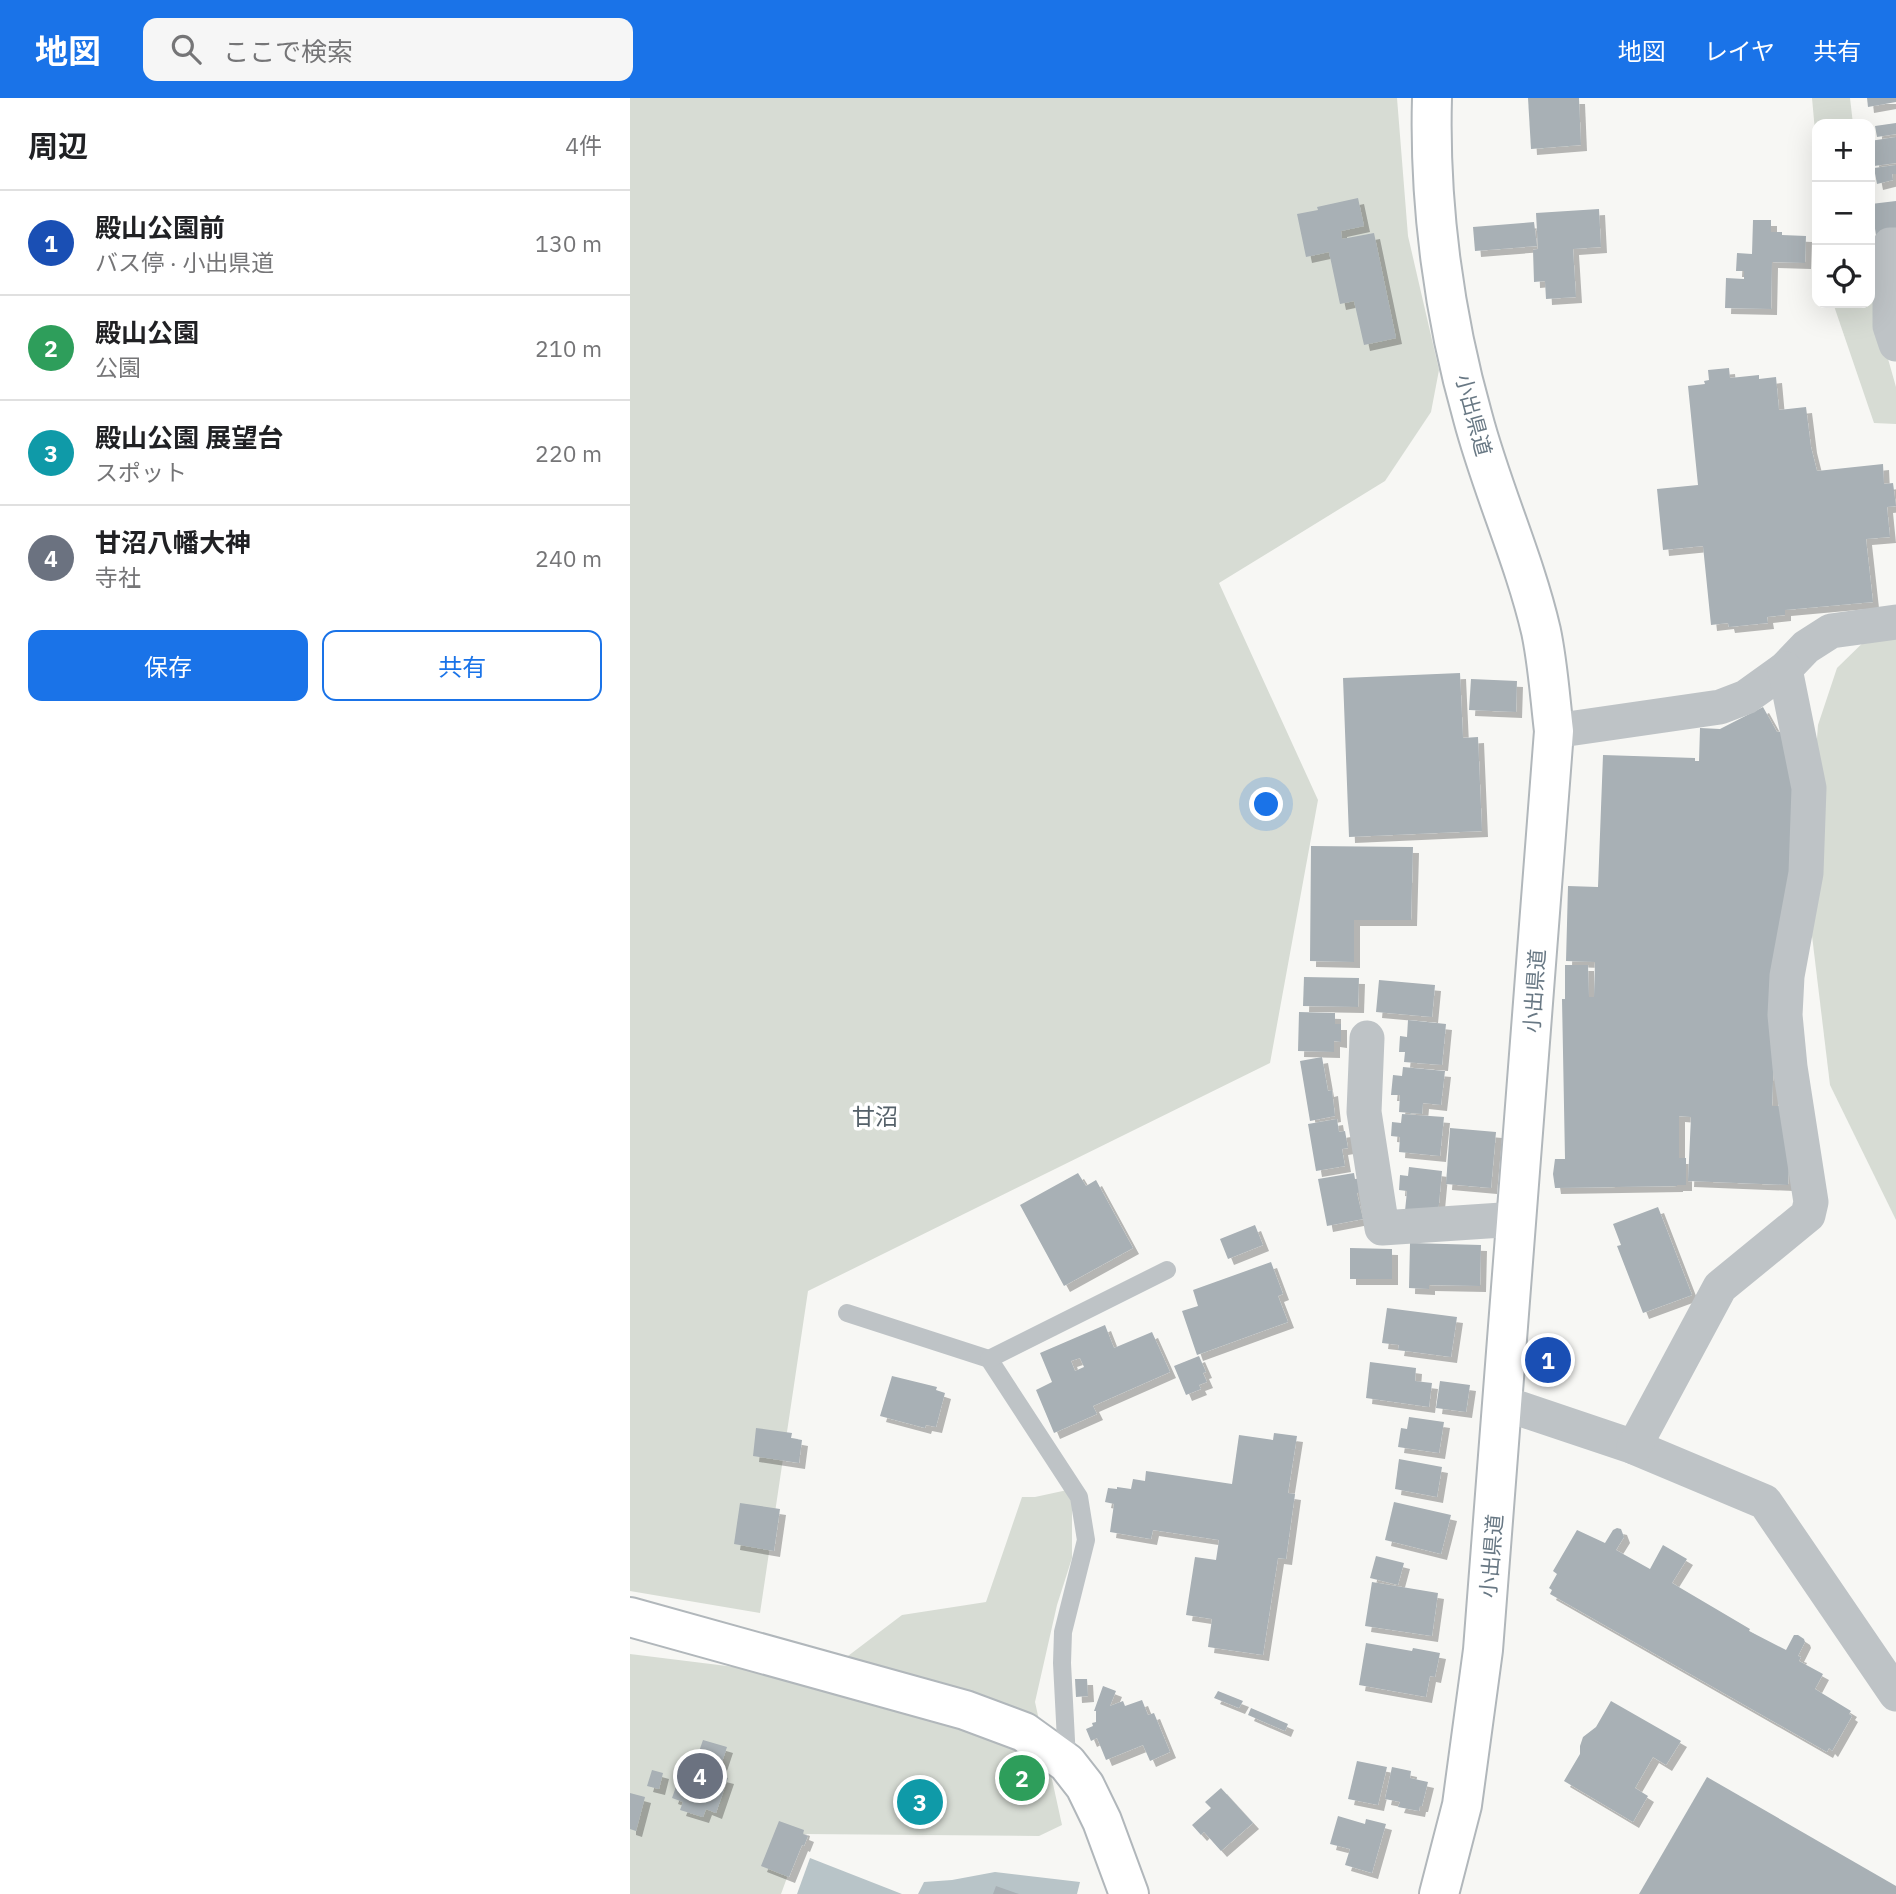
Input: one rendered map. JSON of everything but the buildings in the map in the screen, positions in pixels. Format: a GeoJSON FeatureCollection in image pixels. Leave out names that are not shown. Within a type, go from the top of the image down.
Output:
{"type":"FeatureCollection","features":[{"type":"Feature","properties":{"kind":"main road","name":"小出県道"},"geometry":{"type":"LineString","coordinates":[[1432,98],[1433,180],[1440,258],[1455,341],[1488,471],[1541,630],[1554,731],[1483,1650],[1462,1805],[1439,1894]]}},
{"type":"Feature","properties":{"kind":"main road"},"geometry":{"type":"LineString","coordinates":[[630,1618],[965,1710],[1024,1732],[1068,1763],[1085,1786],[1102,1821],[1129,1894]]}},
{"type":"Feature","properties":{"kind":"street"},"geometry":{"type":"LineString","coordinates":[[1896,245],[1890,246],[1890,326],[1896,344]]}},
{"type":"Feature","properties":{"kind":"street"},"geometry":{"type":"LineString","coordinates":[[1554,731],[1720,707],[1746,697],[1785,669],[1806,647],[1831,631],[1896,622]]}},
{"type":"Feature","properties":{"kind":"street"},"geometry":{"type":"LineString","coordinates":[[1634,1447],[1720,1287],[1808,1215],[1811,1202],[1790,1068],[1785,1015],[1787,976],[1806,873],[1809,788],[1785,669]]}},
{"type":"Feature","properties":{"kind":"street"},"geometry":{"type":"LineString","coordinates":[[1367,1038],[1364,1112],[1382,1228],[1517,1219]]}},
{"type":"Feature","properties":{"kind":"street"},"geometry":{"type":"LineString","coordinates":[[1503,1403],[1634,1447],[1765,1502],[1896,1694]]}},
{"type":"Feature","properties":{"kind":"lane"},"geometry":{"type":"LineString","coordinates":[[989,1359],[1167,1270]]}},
{"type":"Feature","properties":{"kind":"lane"},"geometry":{"type":"LineString","coordinates":[[847,1312],[989,1359],[1079,1497],[1086,1540],[1063,1632],[1062,1663],[1068,1763]]}},
{"type":"Feature","properties":{"kind":"shaded area"},"geometry":{"type":"Polygon","coordinates":[[[630,98],[1397,98],[1408,236],[1439,370],[1431,412],[1385,481],[1219,583],[1318,800],[1270,1063],[808,1291],[760,1613],[630,1591],[630,98]]]}},
{"type":"Feature","properties":{"kind":"shaded area"},"geometry":{"type":"Polygon","coordinates":[[[1812,98],[1850,98],[1852,119],[1814,119],[1812,98]]]}},
{"type":"Feature","properties":{"kind":"shaded area"},"geometry":{"type":"Polygon","coordinates":[[[1835,308],[1874,308],[1896,387],[1896,424],[1874,423],[1835,308]]]}},
{"type":"Feature","properties":{"kind":"shaded area"},"geometry":{"type":"Polygon","coordinates":[[[1896,627],[1896,1220],[1830,1085],[1806,886],[1818,725],[1837,668],[1876,630],[1896,627]]]}},
{"type":"Feature","properties":{"kind":"shaded area"},"geometry":{"type":"Polygon","coordinates":[[[1072,1489],[1072,1558],[1057,1605],[1035,1702],[1062,1825],[1039,1836],[803,1834],[781,1894],[630,1894],[630,1654],[735,1667],[815,1681],[902,1615],[986,1602],[1022,1497],[1072,1489]]]}},
{"type":"Feature","properties":{"kind":"shaded area"},"geometry":{"type":"Polygon","coordinates":[[[810,1858],[902,1894],[797,1894],[810,1858]]]}},
{"type":"Feature","properties":{"kind":"shaded area"},"geometry":{"type":"Polygon","coordinates":[[[995,1872],[1080,1882],[1077,1894],[918,1894],[924,1882],[995,1872]]]}},
{"type":"Feature","properties":{"kind":"place","name":"殿山公園前"},"geometry":{"type":"Point","coordinates":[1548,1360]}},
{"type":"Feature","properties":{"kind":"place","name":"甘沼八幡大神"},"geometry":{"type":"Point","coordinates":[700,1776]}},
{"type":"Feature","properties":{"kind":"place","name":"殿山公園"},"geometry":{"type":"Point","coordinates":[1022,1778]}},
{"type":"Feature","properties":{"kind":"place","name":"殿山公園 展望台"},"geometry":{"type":"Point","coordinates":[920,1802]}},
{"type":"Feature","properties":{"kind":"district","name":"甘沼"},"geometry":{"type":"Point","coordinates":[875,1116]}}]}
